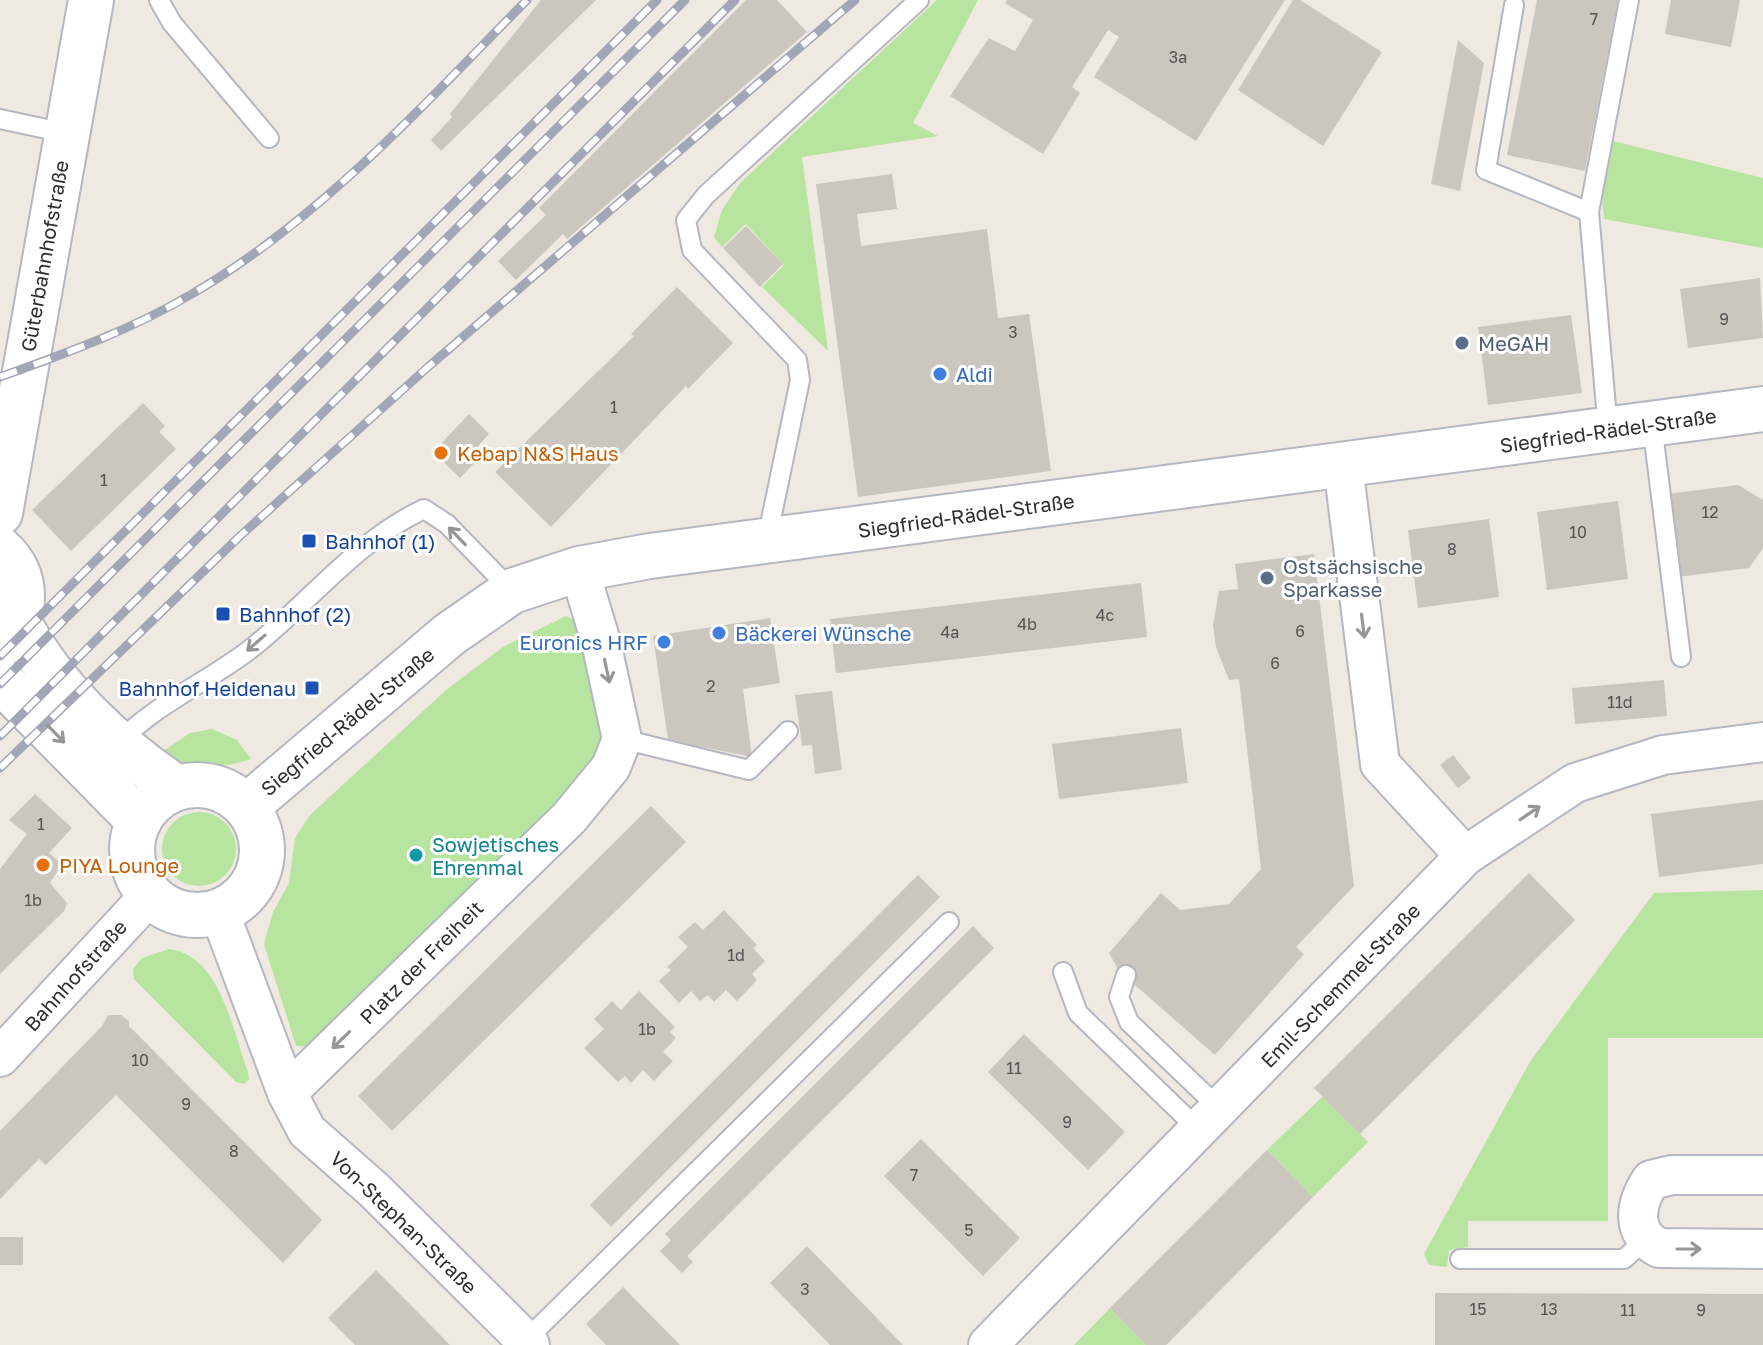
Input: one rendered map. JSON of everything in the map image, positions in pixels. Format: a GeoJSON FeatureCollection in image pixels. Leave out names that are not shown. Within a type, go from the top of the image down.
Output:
{"type":"FeatureCollection","features":[{"type":"Feature","properties":{"kind":"street","name":"Güterbahnhofstraße"},"geometry":{"type":"LineString","coordinates":[[0,513],[91,0]]}},
{"type":"Feature","properties":{"kind":"street","name":"Siegfried-Rädel-Straße"},"geometry":{"type":"LineString","coordinates":[[246,807],[450,634],[512,591],[579,569],[1763,409]]}},
{"type":"Feature","properties":{"kind":"street"},"geometry":{"type":"LineString","coordinates":[[1343,465],[1380,764],[1465,856]]}},
{"type":"Feature","properties":{"kind":"street"},"geometry":{"type":"LineString","coordinates":[[0,549],[16,569],[22,585],[9,633],[139,763],[177,788]]}},
{"type":"Feature","properties":{"kind":"street"},"geometry":{"type":"LineString","coordinates":[[579,569],[601,642],[622,739]]}},
{"type":"Feature","properties":{"kind":"street"},"geometry":{"type":"LineString","coordinates":[[0,680],[139,821]]}},
{"type":"Feature","properties":{"kind":"street","name":"Platz der Freiheit"},"geometry":{"type":"LineString","coordinates":[[287,1093],[569,818],[611,767],[622,739]]}},
{"type":"Feature","properties":{"kind":"street","name":"Emil-Schemmel-Straße"},"geometry":{"type":"LineString","coordinates":[[988,1345],[1465,856],[1575,783],[1663,755],[1763,742]]}},
{"type":"Feature","properties":{"kind":"street"},"geometry":{"type":"LineString","coordinates":[[215,787],[246,807],[261,835],[260,866],[245,894],[219,911],[182,913],[151,894],[134,860],[139,821],[154,801],[177,788],[215,787]]}},
{"type":"Feature","properties":{"kind":"street","name":"Bahnhofstraße"},"geometry":{"type":"LineString","coordinates":[[0,1057],[151,894]]}},
{"type":"Feature","properties":{"kind":"street"},"geometry":{"type":"LineString","coordinates":[[219,911],[287,1093]]}},
{"type":"Feature","properties":{"kind":"street","name":"Von-Stephan-Straße"},"geometry":{"type":"LineString","coordinates":[[287,1093],[307,1131],[374,1190],[528,1343]]}},
{"type":"Feature","properties":{"kind":"street"},"geometry":{"type":"LineString","coordinates":[[1763,1175],[1672,1175],[1651,1180],[1639,1198],[1638,1226],[1644,1241],[1659,1248],[1763,1249]]}},
{"type":"Feature","properties":{"kind":"lane"},"geometry":{"type":"LineString","coordinates":[[159,0],[172,23],[269,138]]}},
{"type":"Feature","properties":{"kind":"lane"},"geometry":{"type":"LineString","coordinates":[[767,542],[800,380],[797,360],[692,250],[686,220],[706,195],[919,0]]}},
{"type":"Feature","properties":{"kind":"lane"},"geometry":{"type":"LineString","coordinates":[[1608,430],[1589,212],[1629,0]]}},
{"type":"Feature","properties":{"kind":"lane"},"geometry":{"type":"LineString","coordinates":[[1514,5],[1486,170],[1589,212]]}},
{"type":"Feature","properties":{"kind":"lane"},"geometry":{"type":"LineString","coordinates":[[0,119],[65,133]]}},
{"type":"Feature","properties":{"kind":"lane"},"geometry":{"type":"LineString","coordinates":[[1652,424],[1681,657]]}},
{"type":"Feature","properties":{"kind":"lane"},"geometry":{"type":"LineString","coordinates":[[118,743],[134,727],[247,651],[394,523],[424,509],[447,524],[512,591]]}},
{"type":"Feature","properties":{"kind":"lane"},"geometry":{"type":"LineString","coordinates":[[622,739],[749,770],[788,731]]}},
{"type":"Feature","properties":{"kind":"lane"},"geometry":{"type":"LineString","coordinates":[[528,1343],[949,922]]}},
{"type":"Feature","properties":{"kind":"lane"},"geometry":{"type":"LineString","coordinates":[[1063,972],[1078,1013],[1210,1120]]}},
{"type":"Feature","properties":{"kind":"lane"},"geometry":{"type":"LineString","coordinates":[[1126,975],[1119,997],[1129,1022],[1210,1120]]}},
{"type":"Feature","properties":{"kind":"lane"},"geometry":{"type":"LineString","coordinates":[[1460,1259],[1624,1259],[1644,1241]]}},
{"type":"Feature","properties":{"kind":"green space"},"geometry":{"type":"Polygon","coordinates":[[[937,0],[978,0],[913,123],[938,136],[802,157],[828,351],[762,287],[784,265],[746,224],[722,247],[714,237],[722,210],[740,183],[937,0]]]}},
{"type":"Feature","properties":{"kind":"green space"},"geometry":{"type":"Polygon","coordinates":[[[1613,141],[1763,178],[1763,248],[1604,219],[1602,198],[1613,141]]]}},
{"type":"Feature","properties":{"kind":"green space"},"geometry":{"type":"Polygon","coordinates":[[[566,616],[585,625],[609,736],[598,769],[317,1047],[296,1046],[264,944],[273,912],[289,883],[295,838],[310,815],[445,691],[503,647],[566,616]]]}},
{"type":"Feature","properties":{"kind":"green space"},"geometry":{"type":"Polygon","coordinates":[[[212,729],[237,740],[251,759],[204,766],[159,754],[190,733],[212,729]]]}},
{"type":"Feature","properties":{"kind":"green space"},"geometry":{"type":"Polygon","coordinates":[[[192,812],[206,812],[220,818],[230,828],[236,849],[234,863],[220,880],[206,886],[192,886],[178,880],[168,870],[162,856],[162,842],[168,828],[178,818],[192,812]]]}},
{"type":"Feature","properties":{"kind":"green space"},"geometry":{"type":"Polygon","coordinates":[[[1763,890],[1763,1038],[1608,1038],[1608,1221],[1468,1221],[1468,1247],[1449,1250],[1447,1267],[1429,1265],[1424,1254],[1531,1060],[1654,893],[1763,890]]]}},
{"type":"Feature","properties":{"kind":"green space"},"geometry":{"type":"Polygon","coordinates":[[[169,949],[186,954],[201,965],[222,997],[248,1072],[249,1079],[244,1084],[236,1082],[134,979],[133,969],[142,958],[169,949]]]}},
{"type":"Feature","properties":{"kind":"green space"},"geometry":{"type":"Polygon","coordinates":[[[1323,1096],[1368,1142],[1313,1197],[1267,1150],[1323,1096]]]}},
{"type":"Feature","properties":{"kind":"green space"},"geometry":{"type":"Polygon","coordinates":[[[1110,1308],[1146,1345],[1074,1345],[1110,1308]]]}},
{"type":"Feature","properties":{"kind":"building"},"geometry":{"type":"Polygon","coordinates":[[[541,0],[596,0],[441,151],[431,140],[541,0]]]}},
{"type":"Feature","properties":{"kind":"building"},"geometry":{"type":"Polygon","coordinates":[[[746,0],[777,0],[807,32],[567,239],[563,234],[516,280],[498,261],[546,215],[539,208],[746,0]]]}},
{"type":"Feature","properties":{"kind":"building"},"geometry":{"type":"Polygon","coordinates":[[[1007,0],[1285,0],[1196,141],[1094,77],[1119,37],[1108,30],[1072,87],[1080,93],[1043,154],[950,96],[989,38],[1015,51],[1033,20],[1005,3],[1007,0]]]}},
{"type":"Feature","properties":{"kind":"building"},"geometry":{"type":"Polygon","coordinates":[[[1293,0],[1300,0],[1382,52],[1323,146],[1238,90],[1293,0]]]}},
{"type":"Feature","properties":{"kind":"building"},"geometry":{"type":"Polygon","coordinates":[[[1537,0],[1618,0],[1585,171],[1507,155],[1537,0]]]}},
{"type":"Feature","properties":{"kind":"building"},"geometry":{"type":"Polygon","coordinates":[[[1671,0],[1740,0],[1731,47],[1665,34],[1671,0]]]}},
{"type":"Feature","properties":{"kind":"building"},"geometry":{"type":"Polygon","coordinates":[[[1458,40],[1484,63],[1460,191],[1431,184],[1458,40]]]}},
{"type":"Feature","properties":{"kind":"building","name":"Aldi"},"geometry":{"type":"Polygon","coordinates":[[[892,174],[897,209],[857,214],[861,246],[987,229],[998,318],[1029,314],[1051,471],[858,497],[816,184],[892,174]]]}},
{"type":"Feature","properties":{"kind":"building"},"geometry":{"type":"Polygon","coordinates":[[[746,226],[783,264],[760,287],[723,248],[746,226]]]}},
{"type":"Feature","properties":{"kind":"building"},"geometry":{"type":"Polygon","coordinates":[[[1760,278],[1763,338],[1688,348],[1680,289],[1760,278]]]}},
{"type":"Feature","properties":{"kind":"building"},"geometry":{"type":"Polygon","coordinates":[[[677,287],[733,343],[688,389],[686,386],[551,527],[495,472],[634,336],[631,334],[677,287]]]}},
{"type":"Feature","properties":{"kind":"building"},"geometry":{"type":"Polygon","coordinates":[[[1571,315],[1582,393],[1488,405],[1478,327],[1571,315]]]}},
{"type":"Feature","properties":{"kind":"building"},"geometry":{"type":"Polygon","coordinates":[[[143,403],[165,426],[159,432],[176,449],[71,551],[32,510],[143,403]]]}},
{"type":"Feature","properties":{"kind":"building"},"geometry":{"type":"Polygon","coordinates":[[[469,414],[489,434],[472,453],[478,459],[460,478],[433,452],[469,414]]]}},
{"type":"Feature","properties":{"kind":"building"},"geometry":{"type":"Polygon","coordinates":[[[1738,485],[1763,500],[1763,548],[1749,568],[1677,577],[1667,494],[1738,485]]]}},
{"type":"Feature","properties":{"kind":"building"},"geometry":{"type":"Polygon","coordinates":[[[1618,501],[1628,579],[1547,590],[1537,512],[1618,501]]]}},
{"type":"Feature","properties":{"kind":"building"},"geometry":{"type":"Polygon","coordinates":[[[1489,519],[1499,597],[1418,608],[1408,530],[1489,519]]]}},
{"type":"Feature","properties":{"kind":"building"},"geometry":{"type":"Polygon","coordinates":[[[1314,554],[1354,886],[1296,947],[1304,954],[1215,1055],[1119,971],[1109,953],[1161,893],[1180,910],[1229,904],[1261,869],[1239,679],[1229,680],[1216,647],[1213,625],[1219,591],[1238,589],[1235,564],[1314,554]]]}},
{"type":"Feature","properties":{"kind":"building"},"geometry":{"type":"Polygon","coordinates":[[[1141,583],[1147,637],[836,673],[830,619],[1141,583]]]}},
{"type":"Feature","properties":{"kind":"building"},"geometry":{"type":"Polygon","coordinates":[[[770,618],[780,683],[743,689],[752,757],[668,740],[653,636],[770,618]]]}},
{"type":"Feature","properties":{"kind":"building"},"geometry":{"type":"Polygon","coordinates":[[[1664,680],[1667,716],[1575,724],[1572,688],[1664,680]]]}},
{"type":"Feature","properties":{"kind":"building"},"geometry":{"type":"Polygon","coordinates":[[[832,691],[842,770],[815,774],[812,745],[802,746],[795,695],[832,691]]]}},
{"type":"Feature","properties":{"kind":"building"},"geometry":{"type":"Polygon","coordinates":[[[1181,728],[1188,783],[1059,799],[1052,744],[1181,728]]]}},
{"type":"Feature","properties":{"kind":"building"},"geometry":{"type":"Polygon","coordinates":[[[1453,755],[1471,778],[1458,788],[1440,765],[1453,755]]]}},
{"type":"Feature","properties":{"kind":"building"},"geometry":{"type":"Polygon","coordinates":[[[35,794],[72,828],[49,853],[62,864],[50,883],[67,903],[64,911],[0,974],[0,869],[27,834],[9,820],[35,794]]]}},
{"type":"Feature","properties":{"kind":"building"},"geometry":{"type":"Polygon","coordinates":[[[1763,800],[1763,864],[1659,877],[1651,814],[1763,800]]]}},
{"type":"Feature","properties":{"kind":"building"},"geometry":{"type":"Polygon","coordinates":[[[651,806],[686,842],[392,1131],[358,1096],[651,806]]]}},
{"type":"Feature","properties":{"kind":"building"},"geometry":{"type":"Polygon","coordinates":[[[1529,873],[1575,920],[1360,1134],[1314,1088],[1529,873]]]}},
{"type":"Feature","properties":{"kind":"building"},"geometry":{"type":"Polygon","coordinates":[[[918,875],[940,897],[611,1227],[590,1205],[918,875]]]}},
{"type":"Feature","properties":{"kind":"building"},"geometry":{"type":"Polygon","coordinates":[[[724,910],[757,945],[753,948],[765,961],[752,974],[757,980],[737,1001],[726,990],[714,1002],[708,995],[700,1001],[691,991],[679,1003],[659,981],[671,970],[667,967],[688,947],[678,937],[695,922],[703,930],[724,910]]]}},
{"type":"Feature","properties":{"kind":"building"},"geometry":{"type":"Polygon","coordinates":[[[973,926],[994,948],[687,1256],[693,1262],[682,1273],[660,1251],[671,1240],[665,1234],[973,926]]]}},
{"type":"Feature","properties":{"kind":"building"},"geometry":{"type":"Polygon","coordinates":[[[639,991],[675,1027],[670,1032],[676,1038],[663,1052],[673,1061],[654,1081],[643,1070],[631,1083],[625,1076],[618,1082],[584,1048],[604,1029],[594,1019],[612,1001],[621,1010],[639,991]]]}},
{"type":"Feature","properties":{"kind":"building"},"geometry":{"type":"Polygon","coordinates":[[[108,1015],[121,1015],[129,1021],[129,1026],[322,1220],[283,1263],[116,1095],[46,1165],[39,1159],[0,1199],[0,1131],[102,1026],[108,1015]]]}},
{"type":"Feature","properties":{"kind":"building"},"geometry":{"type":"Polygon","coordinates":[[[1024,1034],[1125,1132],[1088,1170],[988,1072],[1024,1034]]]}},
{"type":"Feature","properties":{"kind":"building"},"geometry":{"type":"Polygon","coordinates":[[[921,1139],[1020,1238],[983,1276],[884,1176],[921,1139]]]}},
{"type":"Feature","properties":{"kind":"building"},"geometry":{"type":"Polygon","coordinates":[[[1267,1150],[1313,1197],[1166,1345],[1146,1345],[1110,1308],[1267,1150]]]}},
{"type":"Feature","properties":{"kind":"building"},"geometry":{"type":"Polygon","coordinates":[[[0,1237],[23,1237],[23,1265],[0,1265],[0,1237]]]}},
{"type":"Feature","properties":{"kind":"building"},"geometry":{"type":"Polygon","coordinates":[[[807,1246],[903,1345],[830,1345],[770,1283],[807,1246]]]}},
{"type":"Feature","properties":{"kind":"building"},"geometry":{"type":"Polygon","coordinates":[[[376,1270],[450,1345],[355,1345],[328,1318],[376,1270]]]}},
{"type":"Feature","properties":{"kind":"building"},"geometry":{"type":"Polygon","coordinates":[[[623,1287],[680,1345],[606,1345],[586,1324],[623,1287]]]}},
{"type":"Feature","properties":{"kind":"building"},"geometry":{"type":"Polygon","coordinates":[[[1435,1293],[1763,1294],[1763,1345],[1435,1345],[1435,1293]]]}},
{"type":"Feature","properties":{"kind":"railway"},"geometry":{"type":"LineString","coordinates":[[0,377],[121,330],[190,295],[237,265],[283,232],[368,159],[527,0]]}},
{"type":"Feature","properties":{"kind":"railway"},"geometry":{"type":"LineString","coordinates":[[0,656],[657,0]]}},
{"type":"Feature","properties":{"kind":"railway"},"geometry":{"type":"LineString","coordinates":[[0,684],[685,0]]}},
{"type":"Feature","properties":{"kind":"railway"},"geometry":{"type":"LineString","coordinates":[[0,736],[735,0]]}},
{"type":"Feature","properties":{"kind":"railway"},"geometry":{"type":"LineString","coordinates":[[0,768],[240,536],[428,367],[855,0]]}},
{"type":"Feature","properties":{"kind":"place","name":"MeGAH"},"geometry":{"type":"Point","coordinates":[1462,343]}},
{"type":"Feature","properties":{"kind":"place","name":"Aldi"},"geometry":{"type":"Point","coordinates":[940,374]}},
{"type":"Feature","properties":{"kind":"place","name":"Kebap N&S Haus"},"geometry":{"type":"Point","coordinates":[441,453]}},
{"type":"Feature","properties":{"kind":"place","name":"Bahnhof (1)"},"geometry":{"type":"Point","coordinates":[309,541]}},
{"type":"Feature","properties":{"kind":"place","name":"Ostsächsische Sparkasse"},"geometry":{"type":"Point","coordinates":[1267,578]}},
{"type":"Feature","properties":{"kind":"place","name":"Bahnhof (2)"},"geometry":{"type":"Point","coordinates":[223,614]}},
{"type":"Feature","properties":{"kind":"place","name":"Bäckerei Wünsche"},"geometry":{"type":"Point","coordinates":[719,633]}},
{"type":"Feature","properties":{"kind":"place","name":"Euronics HRF"},"geometry":{"type":"Point","coordinates":[664,642]}},
{"type":"Feature","properties":{"kind":"place","name":"Bahnhof Heidenau"},"geometry":{"type":"Point","coordinates":[312,688]}},
{"type":"Feature","properties":{"kind":"place","name":"Sowjetisches Ehrenmal"},"geometry":{"type":"Point","coordinates":[416,855]}},
{"type":"Feature","properties":{"kind":"place","name":"PIYA Lounge"},"geometry":{"type":"Point","coordinates":[43,865]}}]}
